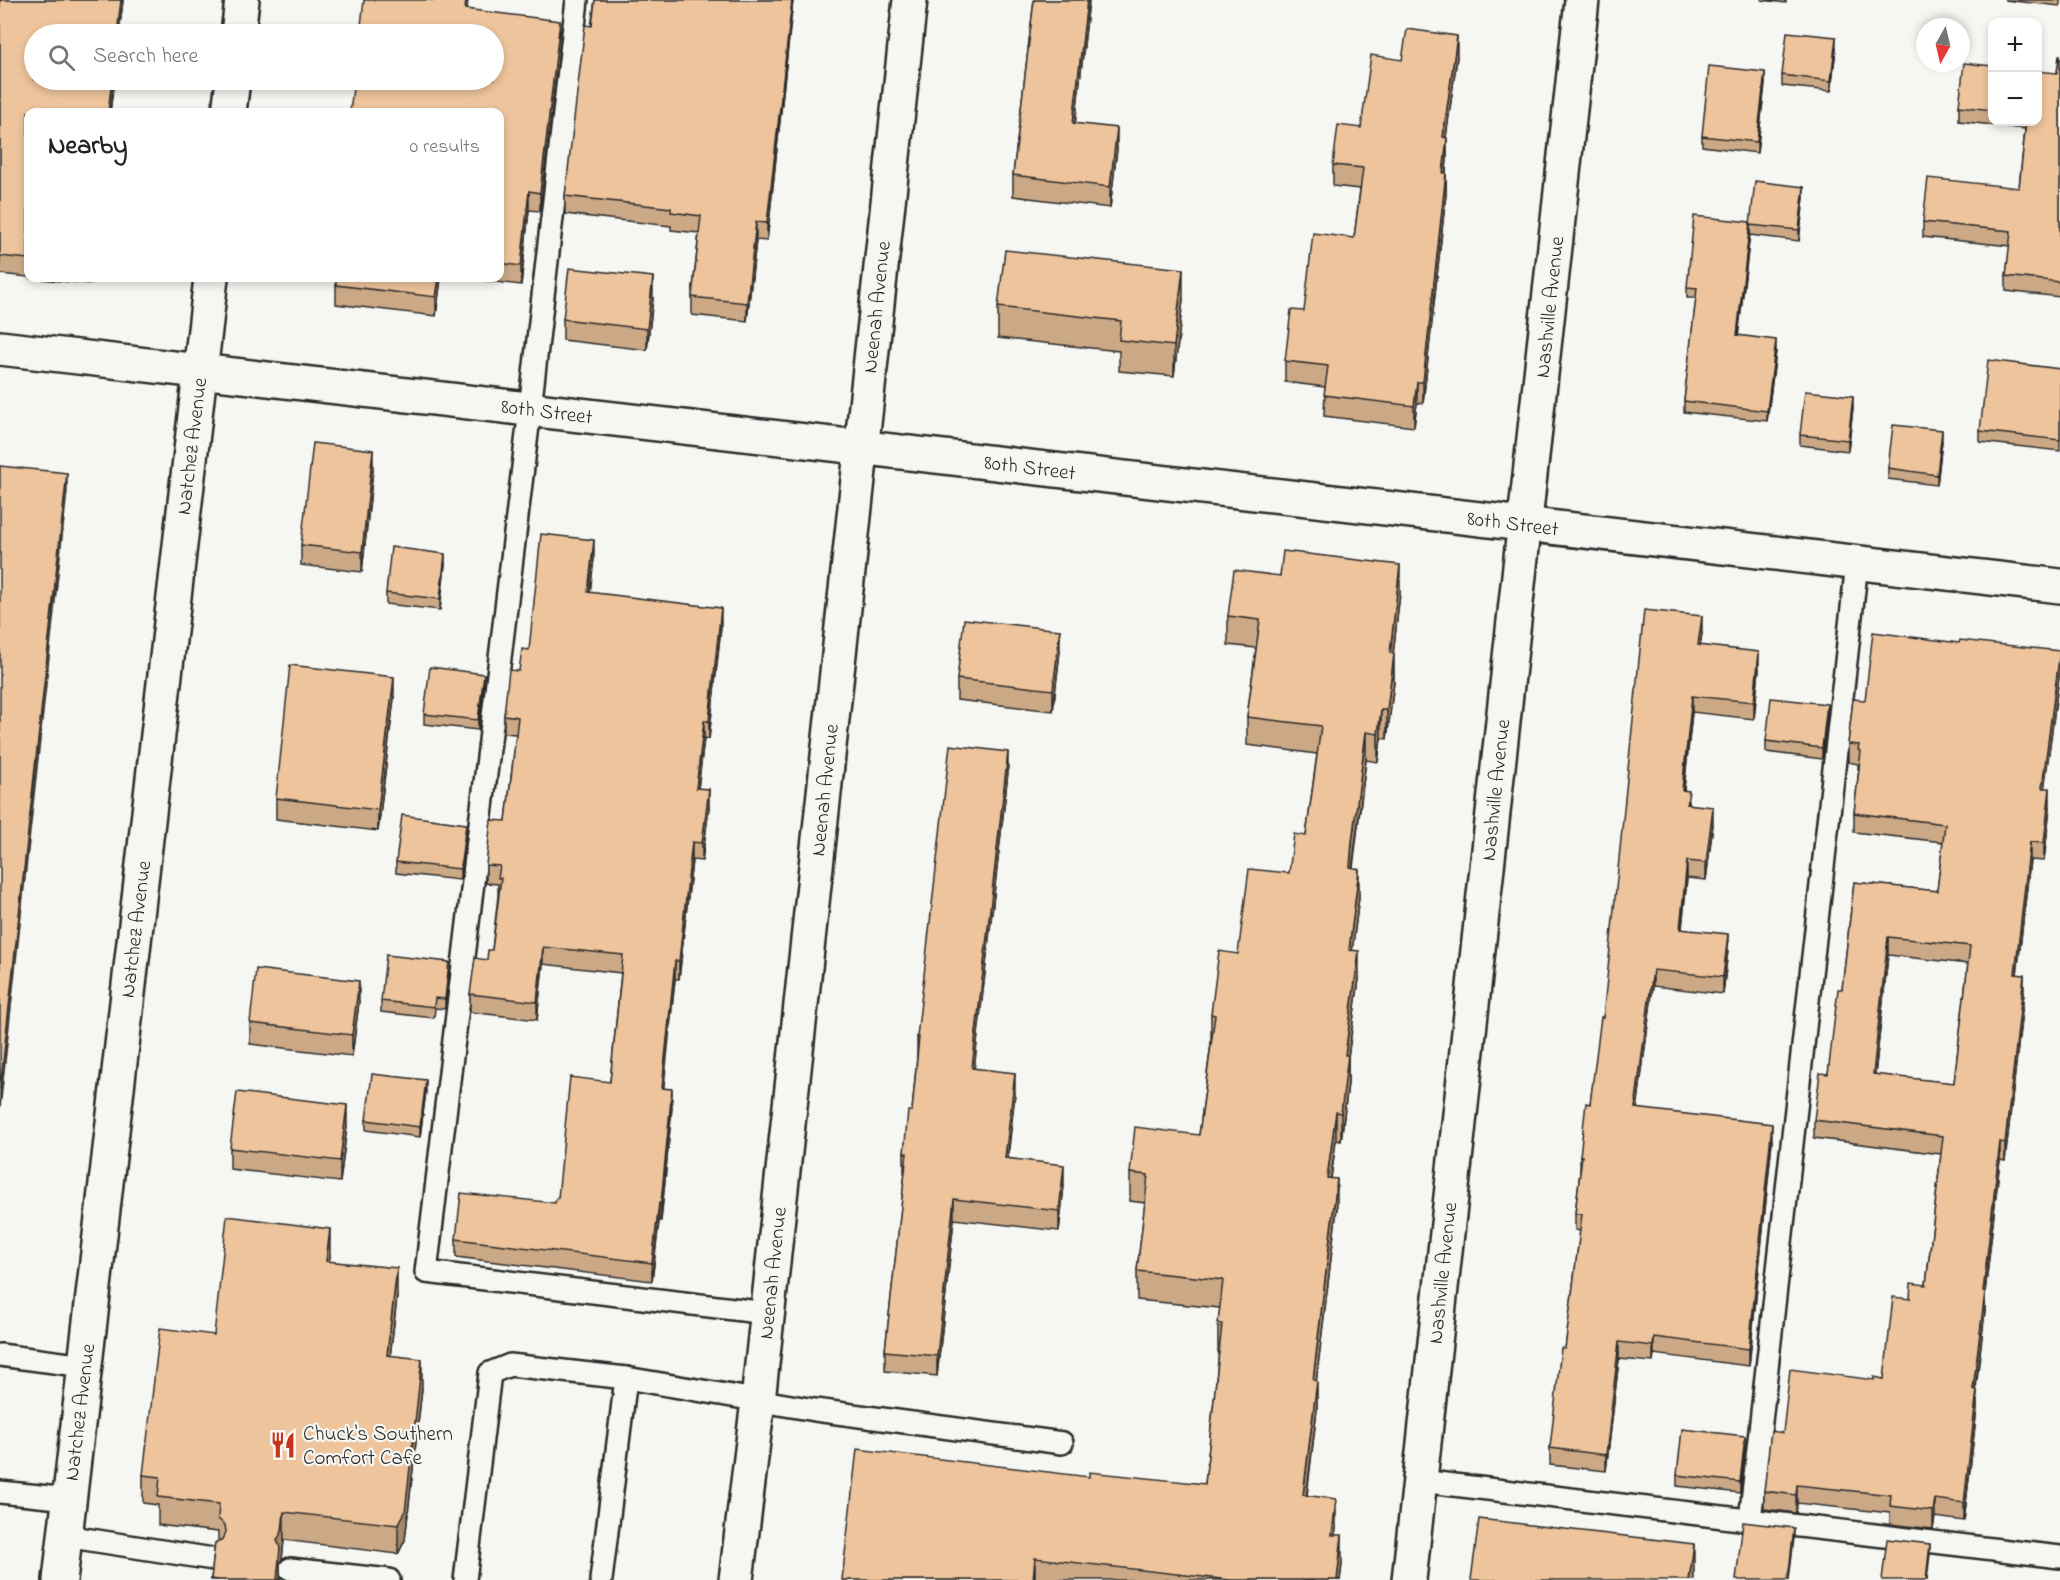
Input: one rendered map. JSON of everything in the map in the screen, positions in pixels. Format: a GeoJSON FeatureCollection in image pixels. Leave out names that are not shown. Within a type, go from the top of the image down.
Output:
{"type":"FeatureCollection","features":[{"type":"Feature","properties":{"kind":"street"},"geometry":{"type":"LineString","coordinates":[[239,24],[242,0]]}},
{"type":"Feature","properties":{"kind":"street","name":"Neenah Avenue"},"geometry":{"type":"LineString","coordinates":[[736,1580],[758,1401],[910,0]]}},
{"type":"Feature","properties":{"kind":"street","name":"Nashville Avenue"},"geometry":{"type":"LineString","coordinates":[[1409,1580],[1582,0]]}},
{"type":"Feature","properties":{"kind":"street"},"geometry":{"type":"LineString","coordinates":[[230,108],[232,90]]}},
{"type":"Feature","properties":{"kind":"street","name":"Natchez Avenue"},"geometry":{"type":"LineString","coordinates":[[60,1580],[211,282]]}},
{"type":"Feature","properties":{"kind":"street","name":"80th Street"},"geometry":{"type":"LineString","coordinates":[[0,348],[2060,586]]}},
{"type":"Feature","properties":{"kind":"lane"},"geometry":{"type":"LineString","coordinates":[[577,0],[426,1272],[767,1313]]}},
{"type":"Feature","properties":{"kind":"lane"},"geometry":{"type":"LineString","coordinates":[[1750,1520],[1857,563]]}},
{"type":"Feature","properties":{"kind":"lane"},"geometry":{"type":"LineString","coordinates":[[0,1355],[85,1366]]}},
{"type":"Feature","properties":{"kind":"lane"},"geometry":{"type":"LineString","coordinates":[[465,1580],[490,1373],[510,1365],[626,1378],[758,1401],[1062,1443]]}},
{"type":"Feature","properties":{"kind":"lane"},"geometry":{"type":"LineString","coordinates":[[601,1580],[626,1378]]}},
{"type":"Feature","properties":{"kind":"lane"},"geometry":{"type":"LineString","coordinates":[[1420,1480],[2060,1557]]}},
{"type":"Feature","properties":{"kind":"lane"},"geometry":{"type":"LineString","coordinates":[[0,1492],[69,1499]]}},
{"type":"Feature","properties":{"kind":"lane"},"geometry":{"type":"LineString","coordinates":[[65,1536],[213,1559]]}},
{"type":"Feature","properties":{"kind":"lane"},"geometry":{"type":"LineString","coordinates":[[290,1569],[389,1580]]}},
{"type":"Feature","properties":{"kind":"building"},"geometry":{"type":"Polygon","coordinates":[[[0,0],[121,0],[118,24],[24,24],[24,90],[111,90],[108,108],[24,108],[24,259],[0,256],[0,0]]]}},
{"type":"Feature","properties":{"kind":"building"},"geometry":{"type":"Polygon","coordinates":[[[364,0],[466,0],[465,9],[560,21],[540,193],[529,191],[521,266],[504,264],[504,108],[350,108],[353,90],[504,90],[504,24],[361,24],[364,0]]]}},
{"type":"Feature","properties":{"kind":"building"},"geometry":{"type":"Polygon","coordinates":[[[595,0],[792,0],[767,223],[756,222],[747,303],[692,297],[701,216],[671,212],[671,208],[565,196],[585,25],[592,26],[595,0]]]}},
{"type":"Feature","properties":{"kind":"building"},"geometry":{"type":"Polygon","coordinates":[[[1034,0],[1087,0],[1073,123],[1117,128],[1110,187],[1013,175],[1034,0]]]}},
{"type":"Feature","properties":{"kind":"building"},"geometry":{"type":"Polygon","coordinates":[[[1407,29],[1457,36],[1443,137],[1447,138],[1443,173],[1446,173],[1423,382],[1417,382],[1414,406],[1324,395],[1328,366],[1285,361],[1291,310],[1304,311],[1313,233],[1354,238],[1363,168],[1333,165],[1338,125],[1361,128],[1371,55],[1402,60],[1407,29]]]}},
{"type":"Feature","properties":{"kind":"building"},"geometry":{"type":"Polygon","coordinates":[[[1787,32],[1836,37],[1831,81],[1782,75],[1787,32]]]}},
{"type":"Feature","properties":{"kind":"building"},"geometry":{"type":"Polygon","coordinates":[[[2060,55],[2060,282],[2006,276],[2011,231],[1923,222],[1928,178],[2019,188],[2026,126],[2042,126],[2042,72],[2057,73],[2060,55]]]}},
{"type":"Feature","properties":{"kind":"building"},"geometry":{"type":"Polygon","coordinates":[[[1970,64],[1988,66],[1988,110],[1959,106],[1963,72],[1970,72],[1970,64]]]}},
{"type":"Feature","properties":{"kind":"building"},"geometry":{"type":"Polygon","coordinates":[[[1709,66],[1765,72],[1757,142],[1702,136],[1709,66]]]}},
{"type":"Feature","properties":{"kind":"building"},"geometry":{"type":"Polygon","coordinates":[[[1755,181],[1804,187],[1799,230],[1750,225],[1755,181]]]}},
{"type":"Feature","properties":{"kind":"building"},"geometry":{"type":"Polygon","coordinates":[[[1694,216],[1750,222],[1737,335],[1776,340],[1767,411],[1684,401],[1697,288],[1687,287],[1694,216]]]}},
{"type":"Feature","properties":{"kind":"building"},"geometry":{"type":"Polygon","coordinates":[[[1005,250],[1183,269],[1174,346],[1119,340],[1121,321],[998,307],[1005,250]]]}},
{"type":"Feature","properties":{"kind":"building"},"geometry":{"type":"Polygon","coordinates":[[[569,268],[653,277],[647,329],[563,319],[569,268]]]}},
{"type":"Feature","properties":{"kind":"building"},"geometry":{"type":"Polygon","coordinates":[[[336,282],[438,282],[436,297],[336,285],[336,282]]]}},
{"type":"Feature","properties":{"kind":"building"},"geometry":{"type":"Polygon","coordinates":[[[1988,360],[2060,369],[2060,440],[1980,431],[1988,360]]]}},
{"type":"Feature","properties":{"kind":"building"},"geometry":{"type":"Polygon","coordinates":[[[1805,391],[1853,396],[1848,440],[1800,435],[1805,391]]]}},
{"type":"Feature","properties":{"kind":"building"},"geometry":{"type":"Polygon","coordinates":[[[1893,425],[1942,430],[1937,475],[1888,468],[1893,425]]]}},
{"type":"Feature","properties":{"kind":"building"},"geometry":{"type":"Polygon","coordinates":[[[313,443],[373,450],[362,552],[301,545],[313,443]]]}},
{"type":"Feature","properties":{"kind":"building"},"geometry":{"type":"Polygon","coordinates":[[[0,466],[67,473],[0,1090],[0,466]]]}},
{"type":"Feature","properties":{"kind":"building"},"geometry":{"type":"Polygon","coordinates":[[[541,534],[594,540],[588,592],[721,608],[709,721],[704,721],[696,788],[709,789],[702,843],[692,842],[679,961],[675,961],[662,1088],[672,1089],[661,1203],[659,1203],[652,1263],[456,1239],[461,1193],[555,1203],[558,1198],[570,1077],[610,1082],[623,955],[543,947],[537,1002],[470,994],[475,958],[487,960],[488,950],[492,950],[501,878],[498,878],[500,866],[486,865],[491,820],[506,821],[518,717],[504,715],[509,670],[519,671],[522,649],[529,650],[541,534]]]}},
{"type":"Feature","properties":{"kind":"building"},"geometry":{"type":"Polygon","coordinates":[[[391,547],[445,554],[440,599],[386,593],[391,547]]]}},
{"type":"Feature","properties":{"kind":"building"},"geometry":{"type":"Polygon","coordinates":[[[1283,551],[1400,565],[1390,653],[1394,654],[1387,710],[1381,710],[1378,734],[1366,732],[1352,842],[1350,867],[1359,869],[1349,950],[1359,951],[1345,1055],[1348,1055],[1341,1113],[1336,1112],[1327,1178],[1337,1179],[1313,1380],[1317,1381],[1303,1495],[1336,1499],[1332,1535],[1342,1535],[1337,1580],[1230,1580],[1035,1558],[1033,1580],[842,1580],[857,1449],[1089,1477],[1089,1472],[1205,1484],[1222,1324],[1218,1323],[1223,1280],[1137,1271],[1148,1175],[1130,1173],[1135,1127],[1199,1135],[1215,1015],[1211,1014],[1219,951],[1238,954],[1249,869],[1289,873],[1294,834],[1306,836],[1321,726],[1247,717],[1260,620],[1228,616],[1234,570],[1280,576],[1283,551]]]}},
{"type":"Feature","properties":{"kind":"building"},"geometry":{"type":"Polygon","coordinates":[[[1644,610],[1702,616],[1698,645],[1759,652],[1754,702],[1692,696],[1682,790],[1689,791],[1687,804],[1713,807],[1706,863],[1687,861],[1680,929],[1728,934],[1723,977],[1653,970],[1635,1108],[1772,1124],[1749,1349],[1654,1337],[1653,1346],[1619,1342],[1606,1455],[1550,1448],[1561,1348],[1565,1349],[1582,1214],[1575,1214],[1582,1156],[1580,1156],[1586,1103],[1590,1104],[1601,1017],[1603,1018],[1644,610]]]}},
{"type":"Feature","properties":{"kind":"building"},"geometry":{"type":"Polygon","coordinates":[[[964,619],[1060,630],[1053,690],[957,679],[964,619]]]}},
{"type":"Feature","properties":{"kind":"building"},"geometry":{"type":"Polygon","coordinates":[[[1873,632],[1959,643],[1960,640],[2060,651],[2042,788],[2050,788],[2044,843],[2030,842],[2015,974],[2024,975],[2005,1143],[2000,1142],[1973,1389],[1977,1390],[1964,1503],[1935,1499],[1933,1511],[1890,1506],[1891,1495],[1797,1485],[1796,1495],[1764,1491],[1771,1431],[1783,1433],[1790,1369],[1874,1380],[1874,1377],[1884,1379],[1893,1297],[1910,1299],[1911,1283],[1926,1285],[1943,1136],[1814,1120],[1820,1073],[1828,1074],[1838,989],[1842,989],[1854,882],[1937,891],[1945,824],[1854,813],[1861,751],[1858,750],[1859,745],[1848,744],[1853,699],[1865,700],[1873,632]],[[1888,937],[1873,1074],[1954,1083],[1970,946],[1888,937]]]}},
{"type":"Feature","properties":{"kind":"building"},"geometry":{"type":"Polygon","coordinates":[[[290,665],[394,677],[378,810],[276,798],[290,665]]]}},
{"type":"Feature","properties":{"kind":"building"},"geometry":{"type":"Polygon","coordinates":[[[430,667],[484,674],[478,720],[424,714],[430,667]]]}},
{"type":"Feature","properties":{"kind":"building"},"geometry":{"type":"Polygon","coordinates":[[[1771,698],[1827,704],[1822,748],[1766,741],[1771,698]]]}},
{"type":"Feature","properties":{"kind":"building"},"geometry":{"type":"Polygon","coordinates":[[[950,745],[1008,752],[972,1068],[1015,1073],[1005,1158],[1064,1165],[1059,1211],[954,1199],[937,1356],[885,1351],[907,1153],[904,1153],[908,1111],[912,1111],[919,1037],[917,1037],[950,745]]]}},
{"type":"Feature","properties":{"kind":"building"},"geometry":{"type":"Polygon","coordinates":[[[402,815],[466,824],[460,869],[396,862],[402,815]]]}},
{"type":"Feature","properties":{"kind":"building"},"geometry":{"type":"Polygon","coordinates":[[[386,955],[449,962],[445,999],[435,998],[434,1007],[381,1001],[386,955]]]}},
{"type":"Feature","properties":{"kind":"building"},"geometry":{"type":"Polygon","coordinates":[[[256,969],[359,981],[352,1035],[250,1023],[256,969]]]}},
{"type":"Feature","properties":{"kind":"building"},"geometry":{"type":"Polygon","coordinates":[[[372,1074],[426,1080],[420,1127],[366,1120],[372,1074]]]}},
{"type":"Feature","properties":{"kind":"building"},"geometry":{"type":"Polygon","coordinates":[[[237,1092],[347,1105],[340,1161],[230,1148],[237,1092]]]}},
{"type":"Feature","properties":{"kind":"building","name":"Chuck's Southern Comfort Cafe"},"geometry":{"type":"Polygon","coordinates":[[[227,1216],[330,1229],[326,1261],[397,1268],[387,1355],[422,1359],[405,1512],[398,1525],[284,1512],[282,1531],[277,1540],[280,1548],[277,1580],[211,1579],[215,1543],[223,1539],[226,1532],[225,1525],[218,1519],[219,1504],[158,1497],[160,1477],[143,1475],[160,1328],[214,1335],[227,1216]]]}},
{"type":"Feature","properties":{"kind":"building"},"geometry":{"type":"Polygon","coordinates":[[[1682,1429],[1745,1436],[1740,1482],[1677,1475],[1682,1429]]]}},
{"type":"Feature","properties":{"kind":"building"},"geometry":{"type":"Polygon","coordinates":[[[1479,1519],[1694,1544],[1689,1580],[1471,1580],[1479,1519]]]}},
{"type":"Feature","properties":{"kind":"building"},"geometry":{"type":"Polygon","coordinates":[[[1743,1522],[1794,1528],[1788,1580],[1736,1580],[1743,1522]]]}},
{"type":"Feature","properties":{"kind":"building"},"geometry":{"type":"Polygon","coordinates":[[[1887,1539],[1930,1544],[1926,1580],[1882,1580],[1887,1539]]]}},
{"type":"Feature","properties":{"kind":"place","name":"Chuck's Southern Comfort Cafe"},"geometry":{"type":"Point","coordinates":[283,1445]}}]}
